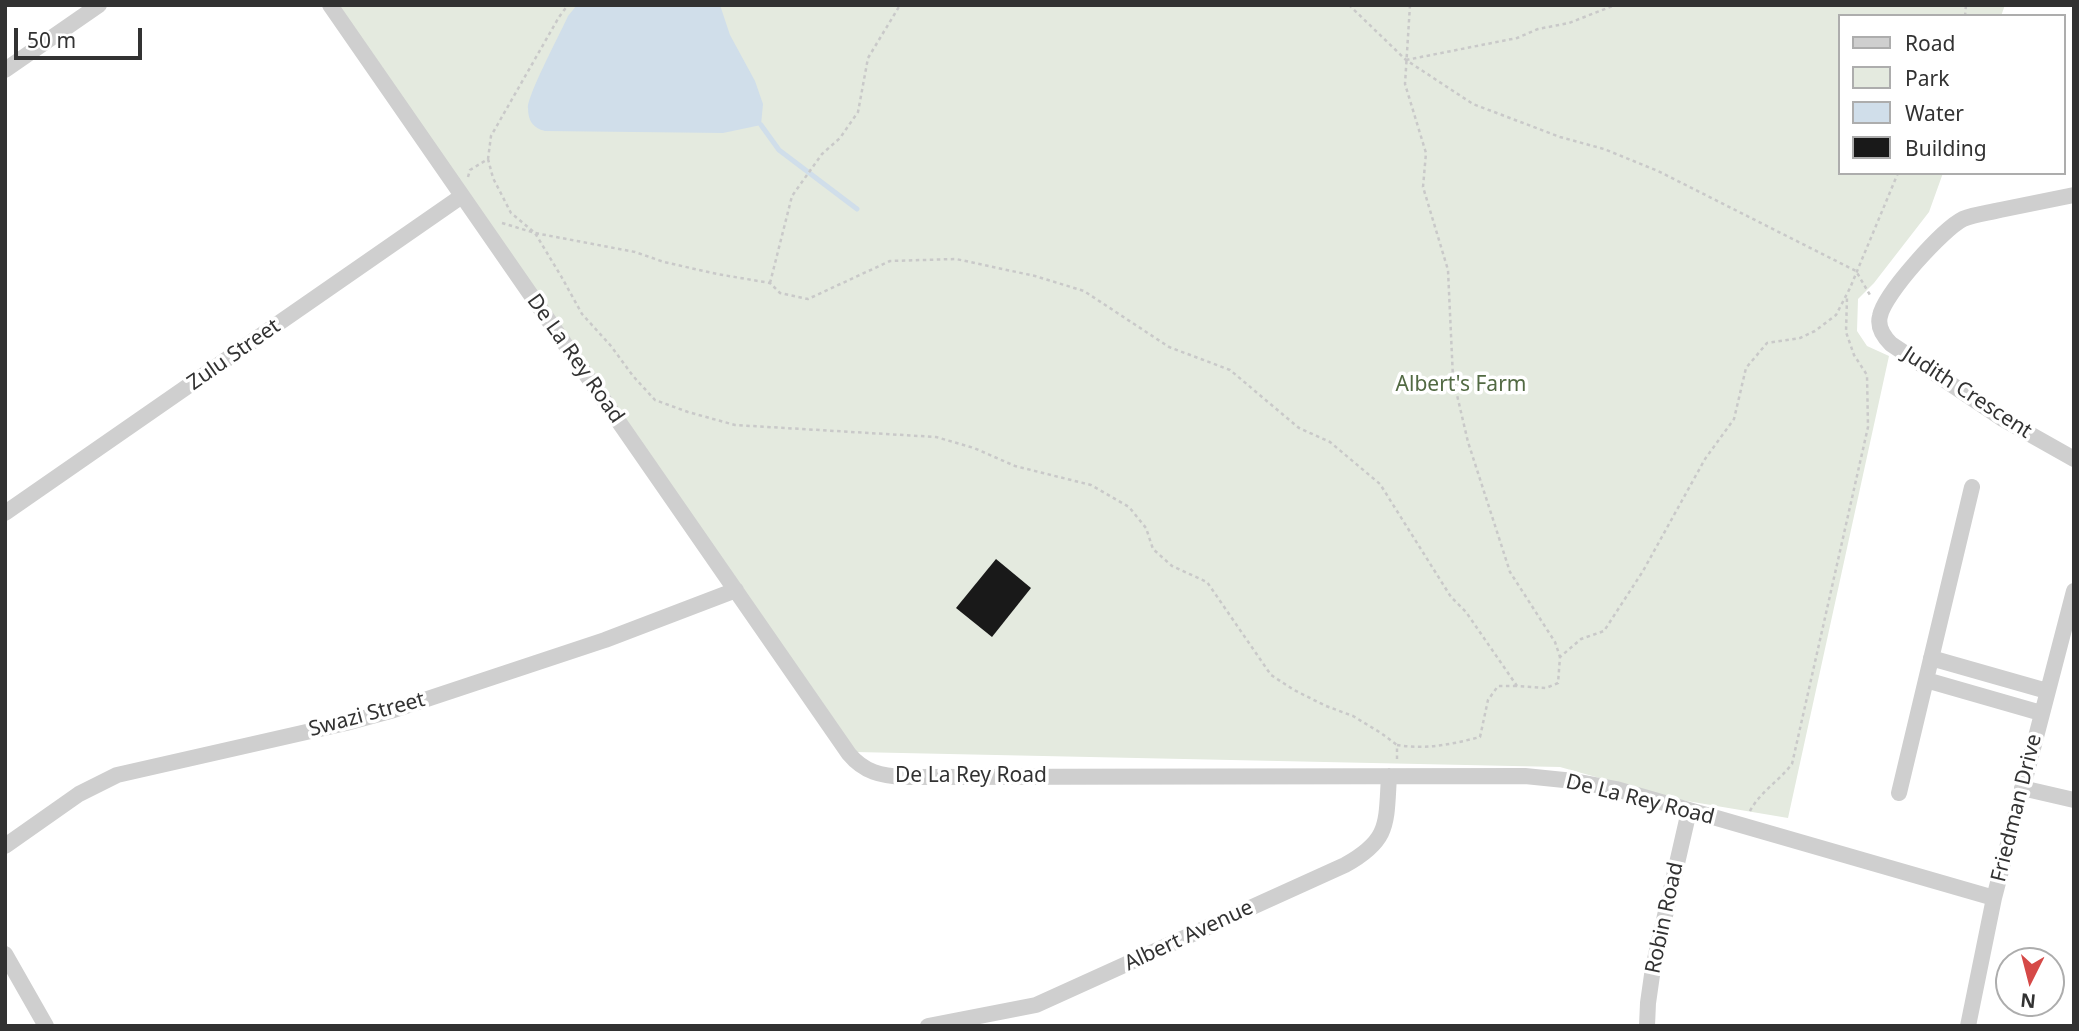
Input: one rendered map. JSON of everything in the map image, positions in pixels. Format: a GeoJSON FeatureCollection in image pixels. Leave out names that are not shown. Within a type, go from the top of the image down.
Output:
{"type":"FeatureCollection","features":[{"type":"Feature","properties":{"kind":"street"},"geometry":{"type":"LineString","coordinates":[[5,70],[99,5]]}},
{"type":"Feature","properties":{"kind":"street","name":"De La Rey Road"},"geometry":{"type":"LineString","coordinates":[[330,5],[849,754],[875,774],[904,777],[1525,776],[1574,781],[1616,789],[1994,898]]}},
{"type":"Feature","properties":{"kind":"street"},"geometry":{"type":"LineString","coordinates":[[1880,312],[1910,270],[1955,224],[1974,216],[2074,195]]}},
{"type":"Feature","properties":{"kind":"street","name":"Zulu Street"},"geometry":{"type":"LineString","coordinates":[[5,513],[462,196]]}},
{"type":"Feature","properties":{"kind":"street","name":"Judith Crescent"},"geometry":{"type":"LineString","coordinates":[[1880,312],[1880,326],[1891,344],[2003,419],[2074,459]]}},
{"type":"Feature","properties":{"kind":"street"},"geometry":{"type":"LineString","coordinates":[[1899,793],[1972,487]]}},
{"type":"Feature","properties":{"kind":"street","name":"Swazi Street"},"geometry":{"type":"LineString","coordinates":[[5,846],[79,794],[117,775],[394,710],[605,640],[736,590]]}},
{"type":"Feature","properties":{"kind":"street","name":"Friedman Drive"},"geometry":{"type":"LineString","coordinates":[[1968,1026],[1994,898],[2074,591]]}},
{"type":"Feature","properties":{"kind":"street"},"geometry":{"type":"LineString","coordinates":[[1931,658],[2047,691]]}},
{"type":"Feature","properties":{"kind":"street"},"geometry":{"type":"LineString","coordinates":[[1961,690],[1967,668]]}},
{"type":"Feature","properties":{"kind":"street"},"geometry":{"type":"LineString","coordinates":[[1926,680],[2041,713]]}},
{"type":"Feature","properties":{"kind":"street","name":"Albert Avenue"},"geometry":{"type":"LineString","coordinates":[[928,1026],[1044,1002],[1363,855],[1377,842],[1384,825],[1389,776]]}},
{"type":"Feature","properties":{"kind":"street"},"geometry":{"type":"LineString","coordinates":[[2022,788],[2074,800]]}},
{"type":"Feature","properties":{"kind":"street","name":"Robin Road"},"geometry":{"type":"LineString","coordinates":[[1647,1026],[1653,968],[1689,811]]}},
{"type":"Feature","properties":{"kind":"street"},"geometry":{"type":"LineString","coordinates":[[5,954],[46,1026]]}},
{"type":"Feature","properties":{"kind":"path"},"geometry":{"type":"LineString","coordinates":[[568,5],[491,136],[488,159],[493,178],[511,213],[535,233],[582,314],[655,400],[735,425],[936,437],[974,448],[1015,466],[1091,485],[1129,507],[1146,528],[1153,549],[1172,566],[1207,582],[1271,674],[1294,690],[1353,716],[1397,745],[1416,749],[1455,744],[1480,737],[1488,700],[1498,686],[1546,688],[1558,683],[1560,657],[1555,642],[1510,572],[1468,442],[1453,378],[1448,270],[1423,187],[1426,153],[1405,84],[1410,5]]}},
{"type":"Feature","properties":{"kind":"path"},"geometry":{"type":"LineString","coordinates":[[770,283],[792,196],[822,154],[840,138],[858,112],[868,58],[900,5]]}},
{"type":"Feature","properties":{"kind":"path"},"geometry":{"type":"LineString","coordinates":[[1349,5],[1406,60],[1473,104],[1604,149],[1658,171],[1856,271],[1880,312]]}},
{"type":"Feature","properties":{"kind":"path"},"geometry":{"type":"LineString","coordinates":[[1406,60],[1517,38],[1538,29],[1569,23],[1615,5]]}},
{"type":"Feature","properties":{"kind":"path"},"geometry":{"type":"LineString","coordinates":[[462,196],[470,170],[488,159]]}},
{"type":"Feature","properties":{"kind":"path"},"geometry":{"type":"LineString","coordinates":[[1560,657],[1581,639],[1604,631],[1643,570],[1705,459],[1734,419],[1746,368],[1767,343],[1800,338],[1815,331],[1836,315],[1897,175]]}},
{"type":"Feature","properties":{"kind":"path"},"geometry":{"type":"LineString","coordinates":[[476,216],[535,233],[635,252],[663,262],[770,283],[780,293],[808,299],[890,261],[956,259],[1084,290],[1169,347],[1230,370],[1299,428],[1330,442],[1380,484],[1451,597],[1466,612],[1517,686]]}},
{"type":"Feature","properties":{"kind":"path"},"geometry":{"type":"LineString","coordinates":[[1745,827],[1751,807],[1792,764],[1868,427],[1867,375],[1854,355],[1846,332],[1847,295]]}},
{"type":"Feature","properties":{"kind":"path"},"geometry":{"type":"LineString","coordinates":[[1389,776],[1397,763],[1397,745]]}},
{"type":"Feature","properties":{"kind":"green space","name":"Albert's Farm"},"geometry":{"type":"Polygon","coordinates":[[[339,5],[2005,5],[2002,14],[1838,14],[1838,175],[1942,175],[1929,212],[1874,283],[1858,299],[1857,331],[1867,346],[1889,356],[1788,818],[1675,799],[1560,767],[855,752],[339,5]]]}},
{"type":"Feature","properties":{"kind":"water"},"geometry":{"type":"Polygon","coordinates":[[[577,5],[720,5],[730,35],[755,81],[763,104],[761,125],[723,133],[545,131],[537,128],[529,117],[529,101],[568,16],[577,5]]]}},
{"type":"Feature","properties":{"kind":"building"},"geometry":{"type":"Polygon","coordinates":[[[996,559],[1031,588],[992,637],[956,608],[996,559]]]}},
{"type":"Feature","properties":{"kind":"waterway"},"geometry":{"type":"LineString","coordinates":[[761,125],[779,150],[857,209]]}}]}
